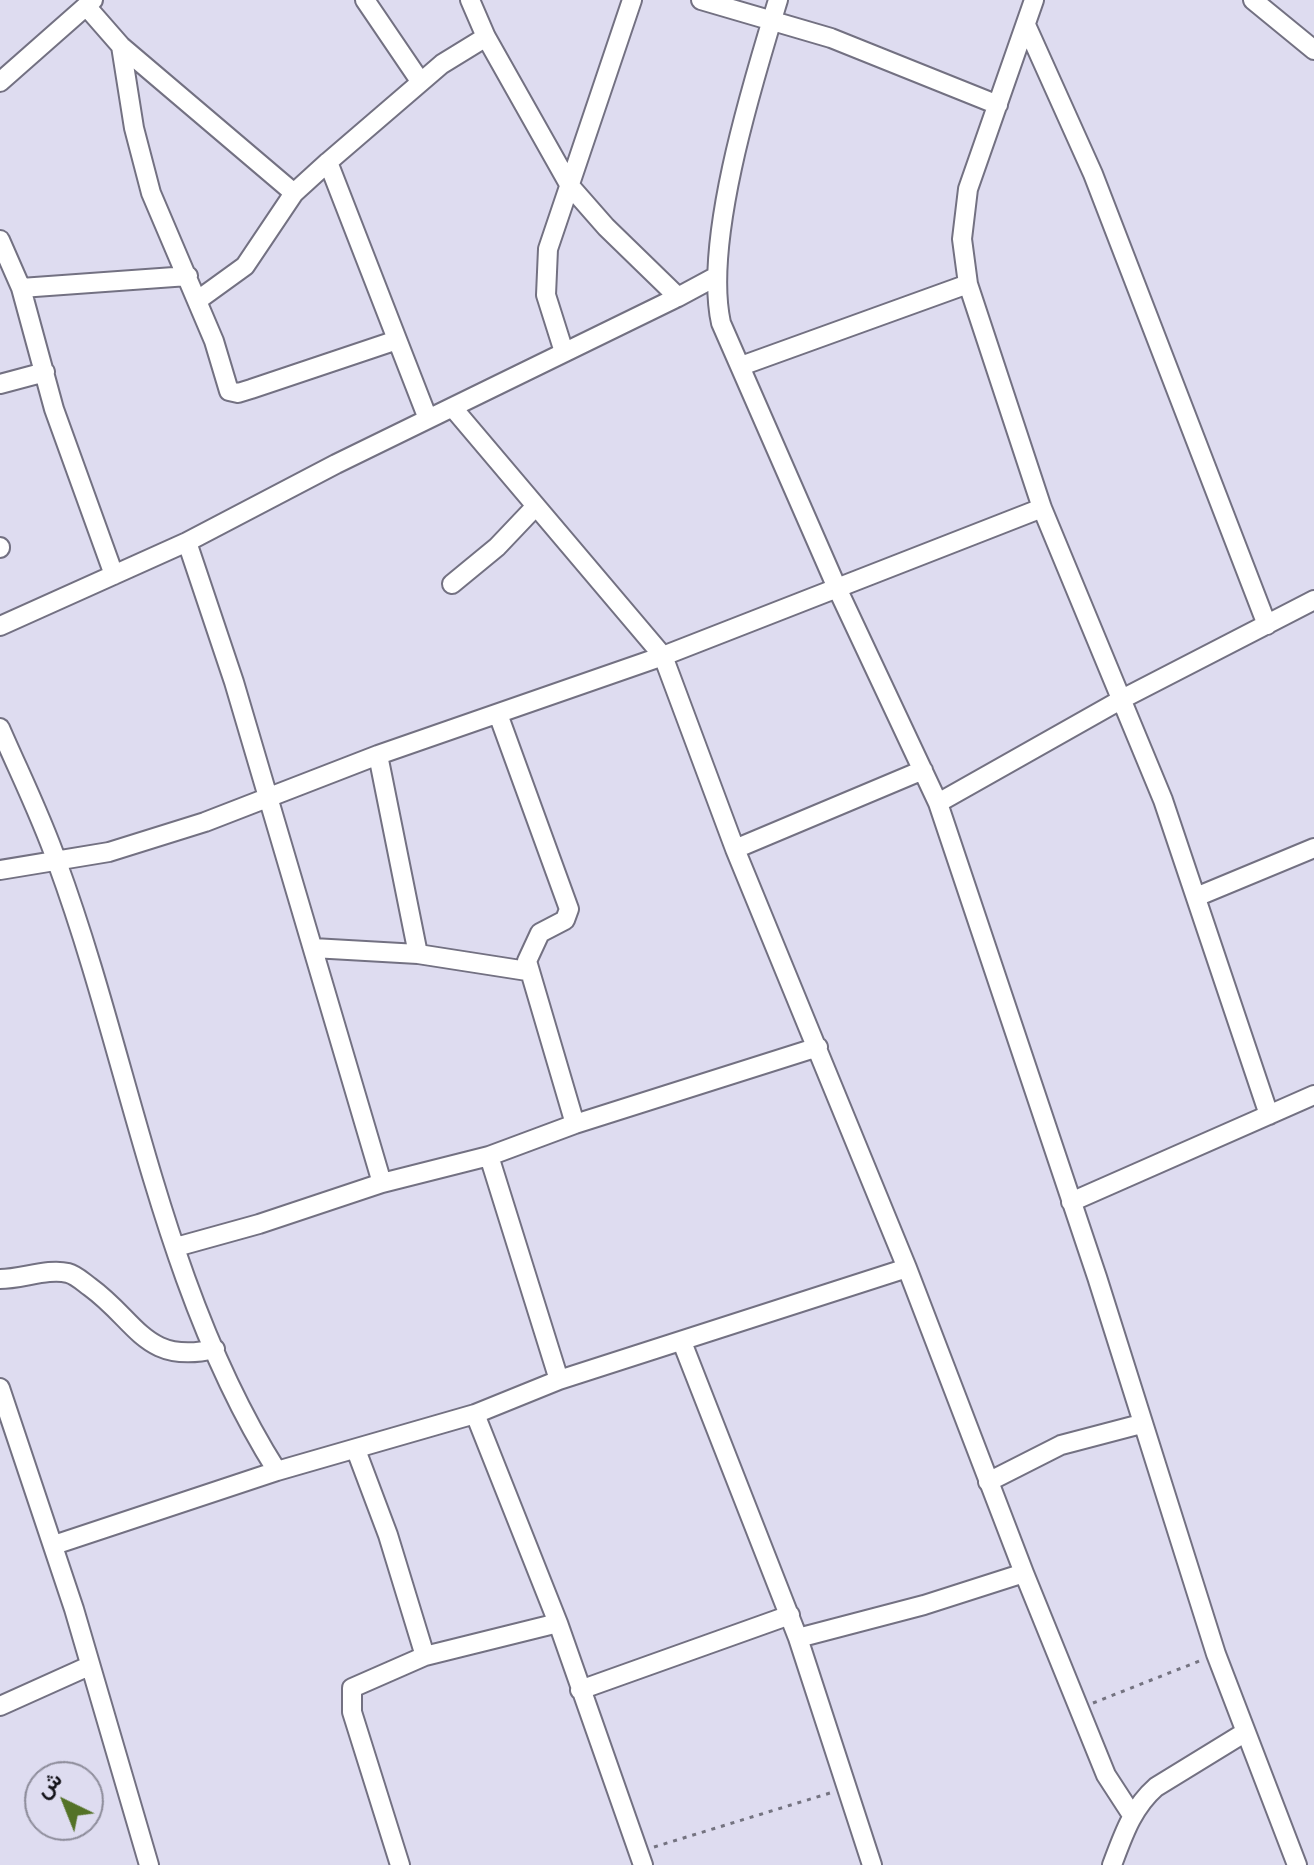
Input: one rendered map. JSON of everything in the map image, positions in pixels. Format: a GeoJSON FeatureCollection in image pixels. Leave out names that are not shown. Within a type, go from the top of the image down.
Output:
{"type":"FeatureCollection","features":[{"type":"Feature","properties":{"kind":"street"},"geometry":{"type":"LineString","coordinates":[[365,0],[420,81]]}},
{"type":"Feature","properties":{"kind":"street"},"geometry":{"type":"LineString","coordinates":[[470,0],[486,37],[570,186],[606,227],[678,297]]}},
{"type":"Feature","properties":{"kind":"street"},"geometry":{"type":"LineString","coordinates":[[564,352],[550,312],[545,266],[632,0]]}},
{"type":"Feature","properties":{"kind":"street"},"geometry":{"type":"LineString","coordinates":[[701,0],[773,19],[862,49],[998,105]]}},
{"type":"Feature","properties":{"kind":"street"},"geometry":{"type":"LineString","coordinates":[[778,0],[732,176],[717,276],[721,323],[837,588],[938,803],[1071,1202],[1216,1654],[1297,1865]]}},
{"type":"Feature","properties":{"kind":"street"},"geometry":{"type":"LineString","coordinates":[[1034,0],[977,158],[964,212],[962,239],[968,284],[1042,508],[1124,698],[1196,897],[1269,1115]]}},
{"type":"Feature","properties":{"kind":"street"},"geometry":{"type":"LineString","coordinates":[[1253,0],[1314,50]]}},
{"type":"Feature","properties":{"kind":"street"},"geometry":{"type":"LineString","coordinates":[[0,82],[90,3],[121,46],[294,193]]}},
{"type":"Feature","properties":{"kind":"street"},"geometry":{"type":"LineString","coordinates":[[1026,25],[1093,174],[1267,625]]}},
{"type":"Feature","properties":{"kind":"street"},"geometry":{"type":"LineString","coordinates":[[198,300],[245,266],[294,193],[420,81],[486,37]]}},
{"type":"Feature","properties":{"kind":"street"},"geometry":{"type":"LineString","coordinates":[[121,46],[145,173],[198,300],[227,389],[233,393],[397,340]]}},
{"type":"Feature","properties":{"kind":"street"},"geometry":{"type":"LineString","coordinates":[[328,162],[428,419]]}},
{"type":"Feature","properties":{"kind":"street"},"geometry":{"type":"LineString","coordinates":[[0,240],[21,288],[63,436],[114,575]]}},
{"type":"Feature","properties":{"kind":"street"},"geometry":{"type":"LineString","coordinates":[[21,288],[188,276]]}},
{"type":"Feature","properties":{"kind":"street"},"geometry":{"type":"LineString","coordinates":[[0,626],[187,542],[717,276]]}},
{"type":"Feature","properties":{"kind":"street"},"geometry":{"type":"LineString","coordinates":[[741,366],[968,284]]}},
{"type":"Feature","properties":{"kind":"street"},"geometry":{"type":"LineString","coordinates":[[0,384],[45,372]]}},
{"type":"Feature","properties":{"kind":"street"},"geometry":{"type":"LineString","coordinates":[[453,408],[663,656],[735,849],[907,1268],[1024,1573],[1106,1775],[1132,1815]]}},
{"type":"Feature","properties":{"kind":"street"},"geometry":{"type":"LineString","coordinates":[[452,584],[497,547],[535,507]]}},
{"type":"Feature","properties":{"kind":"street"},"geometry":{"type":"LineString","coordinates":[[0,870],[57,862],[136,845],[205,822],[378,755],[663,656],[1042,508]]}},
{"type":"Feature","properties":{"kind":"street"},"geometry":{"type":"LineString","coordinates":[[187,542],[269,796],[382,1183]]}},
{"type":"Feature","properties":{"kind":"street"},"geometry":{"type":"LineString","coordinates":[[938,803],[1124,698],[1314,600]]}},
{"type":"Feature","properties":{"kind":"street"},"geometry":{"type":"LineString","coordinates":[[498,714],[569,909],[565,920],[544,930],[536,938],[528,954],[527,971],[575,1124]]}},
{"type":"Feature","properties":{"kind":"street"},"geometry":{"type":"LineString","coordinates":[[0,728],[57,862],[176,1247],[215,1349],[252,1431],[277,1471]]}},
{"type":"Feature","properties":{"kind":"street"},"geometry":{"type":"LineString","coordinates":[[378,755],[418,954]]}},
{"type":"Feature","properties":{"kind":"street"},"geometry":{"type":"LineString","coordinates":[[735,849],[923,770]]}},
{"type":"Feature","properties":{"kind":"street"},"geometry":{"type":"LineString","coordinates":[[1196,897],[1314,848]]}},
{"type":"Feature","properties":{"kind":"street"},"geometry":{"type":"LineString","coordinates":[[313,948],[418,954],[527,971]]}},
{"type":"Feature","properties":{"kind":"street"},"geometry":{"type":"LineString","coordinates":[[176,1247],[259,1224],[382,1183],[489,1156],[575,1124],[818,1047]]}},
{"type":"Feature","properties":{"kind":"street"},"geometry":{"type":"LineString","coordinates":[[1071,1202],[1314,1095]]}},
{"type":"Feature","properties":{"kind":"street"},"geometry":{"type":"LineString","coordinates":[[489,1156],[559,1380]]}},
{"type":"Feature","properties":{"kind":"street"},"geometry":{"type":"LineString","coordinates":[[54,1545],[277,1471],[475,1414],[559,1380],[907,1268]]}},
{"type":"Feature","properties":{"kind":"street"},"geometry":{"type":"LineString","coordinates":[[0,1279],[68,1273],[99,1294],[146,1340],[167,1351],[183,1355],[215,1349]]}},
{"type":"Feature","properties":{"kind":"street"},"geometry":{"type":"LineString","coordinates":[[682,1342],[790,1615],[872,1865]]}},
{"type":"Feature","properties":{"kind":"street"},"geometry":{"type":"LineString","coordinates":[[0,1388],[54,1545],[149,1865]]}},
{"type":"Feature","properties":{"kind":"street"},"geometry":{"type":"LineString","coordinates":[[475,1414],[558,1623],[640,1859]]}},
{"type":"Feature","properties":{"kind":"street"},"geometry":{"type":"LineString","coordinates":[[988,1482],[1061,1445],[1141,1424]]}},
{"type":"Feature","properties":{"kind":"street"},"geometry":{"type":"LineString","coordinates":[[356,1450],[388,1535],[425,1656]]}},
{"type":"Feature","properties":{"kind":"street"},"geometry":{"type":"LineString","coordinates":[[798,1638],[924,1605],[1024,1573]]}},
{"type":"Feature","properties":{"kind":"street"},"geometry":{"type":"LineString","coordinates":[[580,1690],[790,1615]]}},
{"type":"Feature","properties":{"kind":"street"},"geometry":{"type":"LineString","coordinates":[[400,1865],[352,1712],[350,1693],[359,1682],[425,1656],[558,1623]]}},
{"type":"Feature","properties":{"kind":"street"},"geometry":{"type":"LineString","coordinates":[[0,1706],[89,1666]]}},
{"type":"Feature","properties":{"kind":"street"},"geometry":{"type":"LineString","coordinates":[[1112,1865],[1132,1815],[1156,1787],[1244,1733]]}},
{"type":"Feature","properties":{"kind":"path"},"geometry":{"type":"LineString","coordinates":[[1079,1708],[1216,1654]]}},
{"type":"Feature","properties":{"kind":"path"},"geometry":{"type":"LineString","coordinates":[[640,1859],[845,1788]]}}]}
